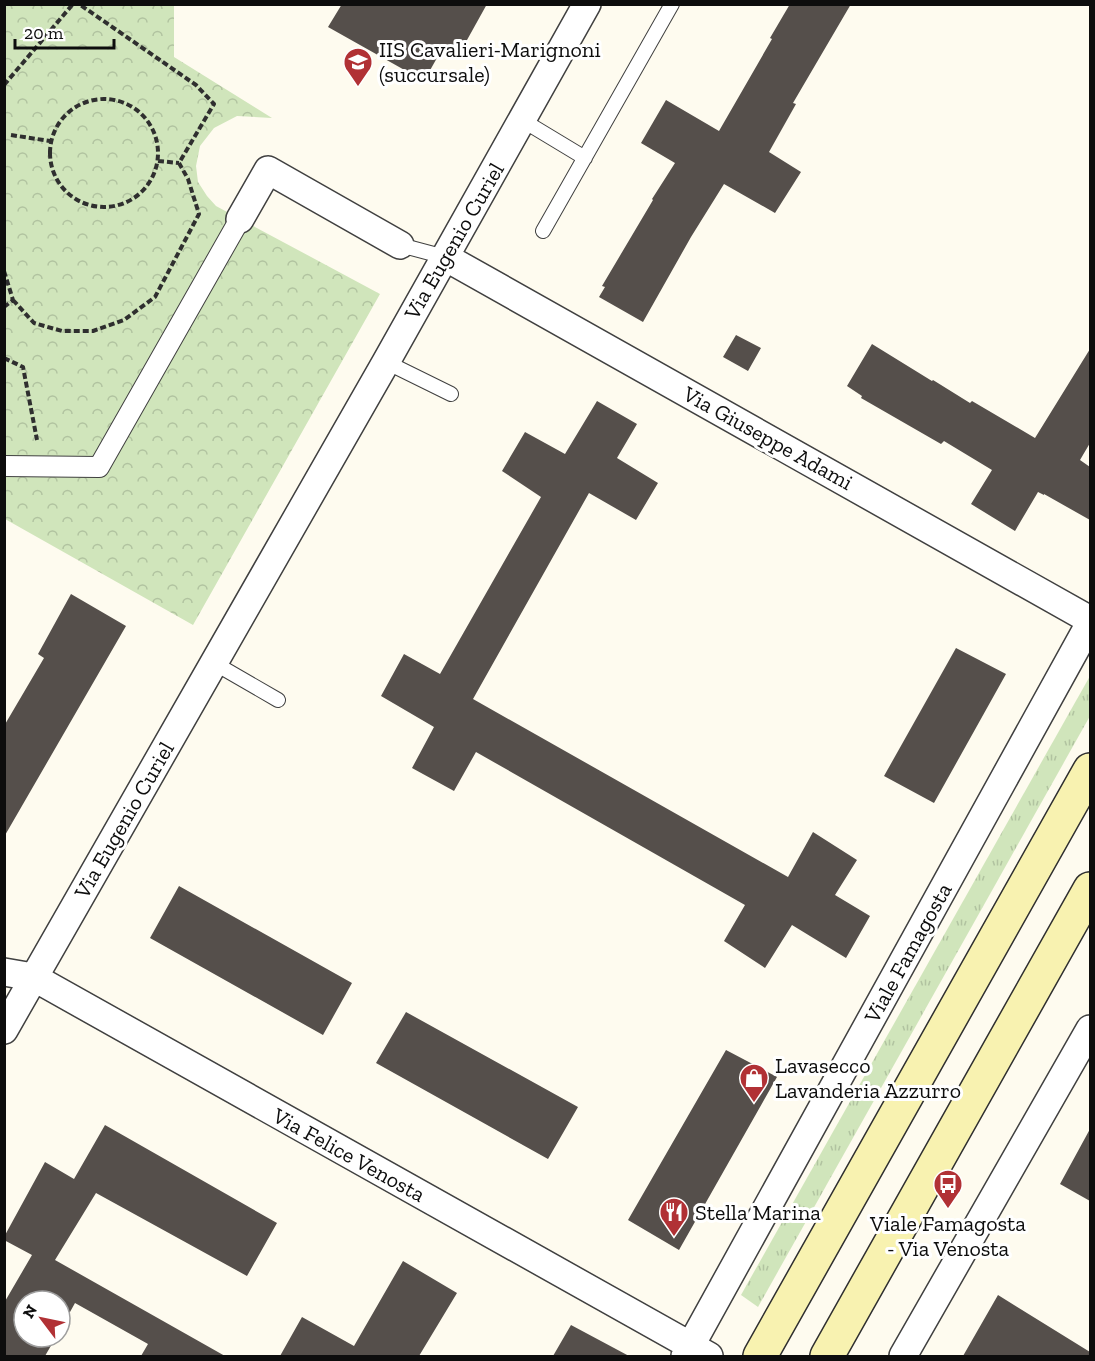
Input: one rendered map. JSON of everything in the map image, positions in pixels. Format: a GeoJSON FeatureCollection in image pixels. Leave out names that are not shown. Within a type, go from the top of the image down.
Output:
{"type":"FeatureCollection","features":[{"type":"Feature","properties":{"kind":"main road"},"geometry":{"type":"LineString","coordinates":[[760,1356],[1090,770]]}},
{"type":"Feature","properties":{"kind":"main road"},"geometry":{"type":"LineString","coordinates":[[827,1356],[1090,889]]}},
{"type":"Feature","properties":{"kind":"street","name":"Via Eugenio Curiel"},"geometry":{"type":"LineString","coordinates":[[4,1030],[386,362],[587,4]]}},
{"type":"Feature","properties":{"kind":"street"},"geometry":{"type":"LineString","coordinates":[[4,466],[99,467],[268,170],[400,245]]}},
{"type":"Feature","properties":{"kind":"street","name":"Via Giuseppe Adami"},"geometry":{"type":"LineString","coordinates":[[445,257],[1090,622]]}},
{"type":"Feature","properties":{"kind":"street","name":"Viale Famagosta"},"geometry":{"type":"LineString","coordinates":[[695,1353],[1090,622]]}},
{"type":"Feature","properties":{"kind":"street","name":"Via Felice Venosta"},"geometry":{"type":"LineString","coordinates":[[4,972],[33,977],[695,1353]]}},
{"type":"Feature","properties":{"kind":"street"},"geometry":{"type":"LineString","coordinates":[[903,1356],[1090,1029]]}},
{"type":"Feature","properties":{"kind":"lane"},"geometry":{"type":"LineString","coordinates":[[543,231],[672,4]]}},
{"type":"Feature","properties":{"kind":"lane"},"geometry":{"type":"LineString","coordinates":[[522,120],[585,158]]}},
{"type":"Feature","properties":{"kind":"lane"},"geometry":{"type":"LineString","coordinates":[[400,245],[445,257]]}},
{"type":"Feature","properties":{"kind":"lane"},"geometry":{"type":"LineString","coordinates":[[386,362],[451,394]]}},
{"type":"Feature","properties":{"kind":"lane"},"geometry":{"type":"LineString","coordinates":[[214,663],[278,699]]}},
{"type":"Feature","properties":{"kind":"path"},"geometry":{"type":"LineString","coordinates":[[4,85],[73,4]]}},
{"type":"Feature","properties":{"kind":"path"},"geometry":{"type":"LineString","coordinates":[[80,4],[196,85],[214,104],[179,163]]}},
{"type":"Feature","properties":{"kind":"path"},"geometry":{"type":"LineString","coordinates":[[100,98],[124,102],[144,116],[156,137],[158,161],[149,184],[131,200],[107,207],[83,204],[64,190],[51,169],[50,141],[59,122],[77,105],[100,98]]}},
{"type":"Feature","properties":{"kind":"path"},"geometry":{"type":"LineString","coordinates":[[11,135],[50,141]]}},
{"type":"Feature","properties":{"kind":"path"},"geometry":{"type":"LineString","coordinates":[[158,161],[179,163]]}},
{"type":"Feature","properties":{"kind":"path"},"geometry":{"type":"LineString","coordinates":[[4,271],[13,300],[34,323],[62,331],[93,331],[124,320],[155,297],[199,214],[188,179],[179,163]]}},
{"type":"Feature","properties":{"kind":"path"},"geometry":{"type":"LineString","coordinates":[[4,307],[13,300]]}},
{"type":"Feature","properties":{"kind":"path"},"geometry":{"type":"LineString","coordinates":[[4,358],[23,367],[38,444]]}},
{"type":"Feature","properties":{"kind":"green space"},"geometry":{"type":"Polygon","coordinates":[[[5,5],[174,5],[174,57],[272,118],[237,116],[214,128],[200,146],[196,166],[198,182],[207,196],[216,206],[380,294],[193,625],[5,519],[5,5]]]}},
{"type":"Feature","properties":{"kind":"green space"},"geometry":{"type":"Polygon","coordinates":[[[1090,676],[1090,716],[758,1307],[741,1295],[1090,676]]]}},
{"type":"Feature","properties":{"kind":"building"},"geometry":{"type":"Polygon","coordinates":[[[342,4],[487,4],[457,58],[442,49],[424,81],[328,27],[342,4]]]}},
{"type":"Feature","properties":{"kind":"building"},"geometry":{"type":"Polygon","coordinates":[[[790,4],[851,4],[793,103],[796,104],[769,152],[801,172],[775,213],[724,184],[643,322],[599,297],[605,287],[602,286],[675,163],[641,143],[666,100],[719,131],[790,4]]]}},
{"type":"Feature","properties":{"kind":"building"},"geometry":{"type":"Polygon","coordinates":[[[736,335],[761,348],[748,371],[723,357],[736,335]]]}},
{"type":"Feature","properties":{"kind":"building"},"geometry":{"type":"Polygon","coordinates":[[[872,344],[970,403],[972,401],[1035,438],[1090,349],[1090,443],[1080,460],[1090,467],[1090,520],[1038,492],[1015,531],[971,504],[992,470],[944,441],[941,444],[861,398],[862,396],[847,386],[872,344]]]}},
{"type":"Feature","properties":{"kind":"building"},"geometry":{"type":"Polygon","coordinates":[[[597,401],[637,424],[617,458],[658,483],[636,520],[589,493],[473,699],[788,877],[813,832],[857,860],[835,895],[870,916],[846,958],[792,925],[765,968],[724,941],[745,905],[476,752],[454,791],[412,768],[434,727],[381,696],[404,654],[440,674],[541,497],[502,471],[525,432],[565,454],[597,401]]]}},
{"type":"Feature","properties":{"kind":"building"},"geometry":{"type":"Polygon","coordinates":[[[71,594],[126,626],[4,837],[4,726],[44,658],[38,654],[71,594]]]}},
{"type":"Feature","properties":{"kind":"building"},"geometry":{"type":"Polygon","coordinates":[[[956,648],[1006,674],[934,803],[884,776],[956,648]]]}},
{"type":"Feature","properties":{"kind":"building"},"geometry":{"type":"Polygon","coordinates":[[[179,886],[352,983],[323,1035],[150,938],[179,886]]]}},
{"type":"Feature","properties":{"kind":"building"},"geometry":{"type":"Polygon","coordinates":[[[406,1012],[578,1107],[548,1159],[376,1063],[406,1012]]]}},
{"type":"Feature","properties":{"kind":"building"},"geometry":{"type":"Polygon","coordinates":[[[726,1050],[777,1077],[679,1250],[628,1220],[726,1050]]]}},
{"type":"Feature","properties":{"kind":"building"},"geometry":{"type":"Polygon","coordinates":[[[105,1125],[277,1223],[247,1276],[96,1193],[55,1260],[225,1356],[141,1356],[148,1344],[75,1303],[72,1308],[72,1289],[12,1289],[32,1255],[4,1240],[4,1237],[45,1162],[74,1179],[105,1125]]]}},
{"type":"Feature","properties":{"kind":"building"},"geometry":{"type":"Polygon","coordinates":[[[1090,1129],[1090,1201],[1060,1184],[1090,1129]]]}},
{"type":"Feature","properties":{"kind":"building"},"geometry":{"type":"Polygon","coordinates":[[[403,1261],[457,1293],[419,1356],[280,1356],[302,1317],[354,1346],[403,1261]]]}},
{"type":"Feature","properties":{"kind":"building"},"geometry":{"type":"Polygon","coordinates":[[[12,1289],[12,1349],[49,1349],[45,1356],[4,1356],[4,1303],[12,1289]]]}},
{"type":"Feature","properties":{"kind":"building"},"geometry":{"type":"Polygon","coordinates":[[[998,1295],[1090,1352],[1090,1356],[963,1356],[998,1295]]]}},
{"type":"Feature","properties":{"kind":"building"},"geometry":{"type":"Polygon","coordinates":[[[571,1325],[629,1356],[553,1356],[571,1325]]]}},
{"type":"Feature","properties":{"kind":"place","name":"IIS Cavalieri-Marignoni (succursale)"},"geometry":{"type":"Point","coordinates":[358,88]}},
{"type":"Feature","properties":{"kind":"place","name":"Lavasecco Lavanderia Azzurro"},"geometry":{"type":"Point","coordinates":[754,1104]}},
{"type":"Feature","properties":{"kind":"place","name":"Viale Famagosta - Via Venosta"},"geometry":{"type":"Point","coordinates":[948,1210]}},
{"type":"Feature","properties":{"kind":"place","name":"Stella Marina"},"geometry":{"type":"Point","coordinates":[674,1238]}}]}
